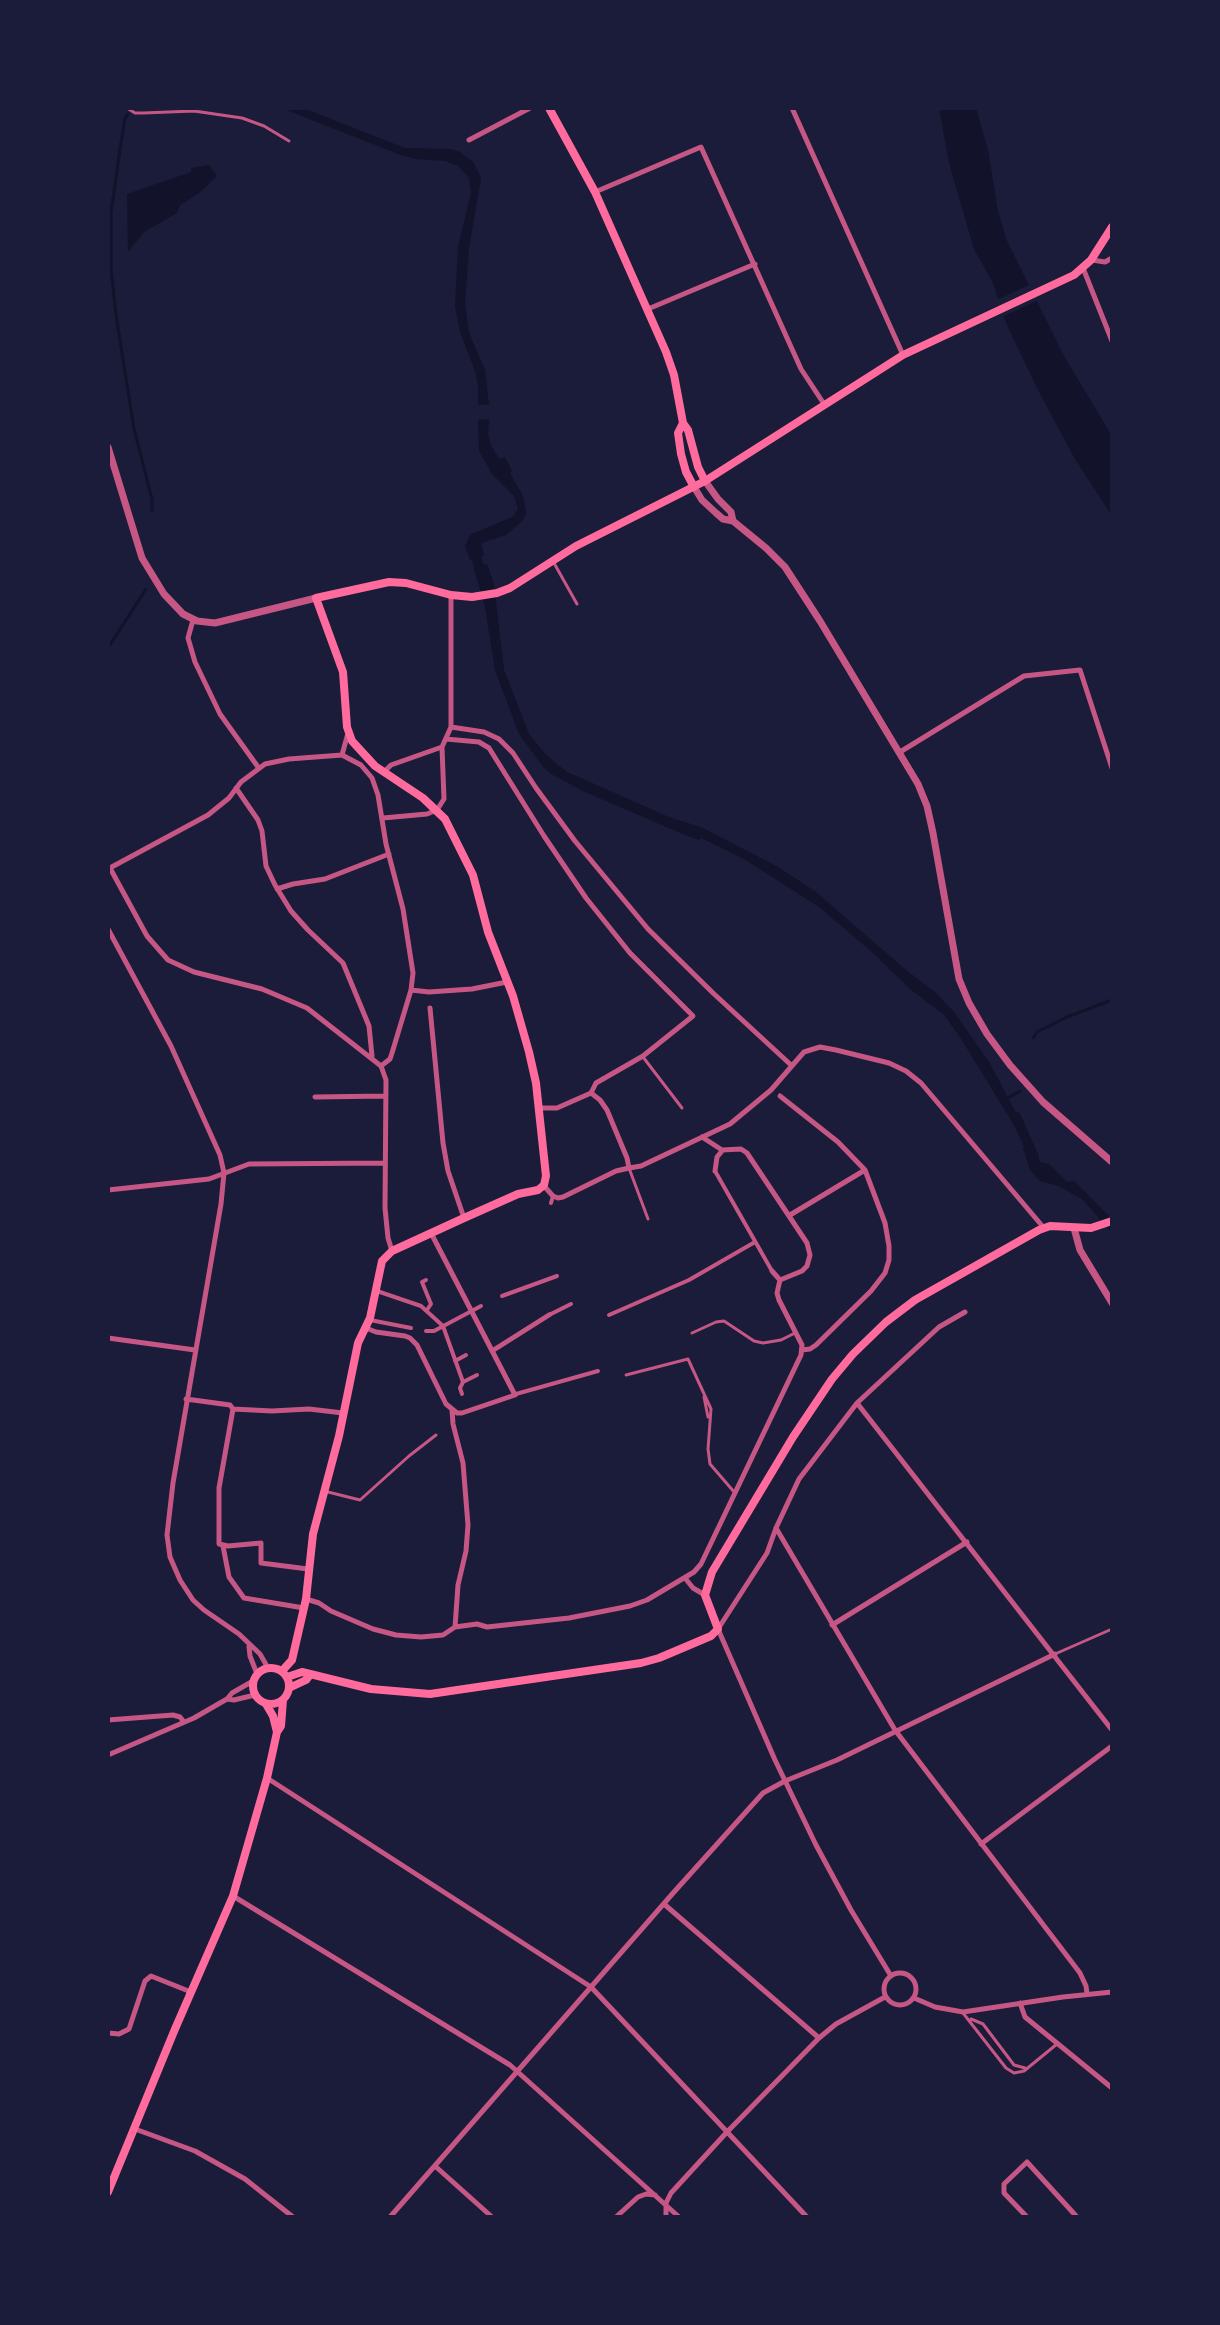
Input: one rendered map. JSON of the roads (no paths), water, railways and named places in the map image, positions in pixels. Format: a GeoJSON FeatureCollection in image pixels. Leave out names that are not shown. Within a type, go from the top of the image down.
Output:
{"type":"FeatureCollection","features":[{"type":"Feature","properties":{"kind":"main road"},"geometry":{"type":"LineString","coordinates":[[549,108],[595,192],[647,309],[674,375],[683,423],[705,481]]}},
{"type":"Feature","properties":{"kind":"main road"},"geometry":{"type":"LineString","coordinates":[[289,1688],[284,1674],[292,1660],[305,1603],[313,1534],[358,1343],[367,1324],[379,1269],[390,1253],[518,1194],[538,1190],[544,1185],[546,1176],[529,1052],[468,864],[447,821],[437,810],[383,773],[363,755],[348,732],[343,672],[316,598],[389,582],[406,583],[451,595],[481,597],[515,585],[552,560],[705,481],[903,355],[1062,281],[1091,260],[1112,227]]}},
{"type":"Feature","properties":{"kind":"main road"},"geometry":{"type":"LineString","coordinates":[[683,423],[678,433],[681,454],[694,487]]}},
{"type":"Feature","properties":{"kind":"main road"},"geometry":{"type":"LineString","coordinates":[[277,1732],[266,1704],[255,1695],[255,1677],[268,1668],[284,1674],[302,1672],[371,1689],[430,1694],[641,1663],[703,1640],[718,1629],[705,1595],[712,1572],[793,1437],[853,1354],[886,1322],[915,1300],[1044,1228],[1107,1223]]}},
{"type":"Feature","properties":{"kind":"main road"},"geometry":{"type":"LineString","coordinates":[[108,2192],[233,1896],[281,1726],[283,1700],[289,1688],[309,1676]]}},
{"type":"Feature","properties":{"kind":"main road"},"geometry":{"type":"LineString","coordinates":[[266,1704],[283,1700]]}},
{"type":"Feature","properties":{"kind":"street"},"geometry":{"type":"LineString","coordinates":[[469,140],[530,108]]}},
{"type":"Feature","properties":{"kind":"street"},"geometry":{"type":"LineString","coordinates":[[792,108],[903,355]]}},
{"type":"Feature","properties":{"kind":"street"},"geometry":{"type":"LineString","coordinates":[[595,192],[701,147],[801,369],[825,405]]}},
{"type":"Feature","properties":{"kind":"street"},"geometry":{"type":"LineString","coordinates":[[1091,260],[1105,262],[1112,258]]}},
{"type":"Feature","properties":{"kind":"street"},"geometry":{"type":"LineString","coordinates":[[647,309],[755,264]]}},
{"type":"Feature","properties":{"kind":"street"},"geometry":{"type":"LineString","coordinates":[[1083,268],[1112,341]]}},
{"type":"Feature","properties":{"kind":"street"},"geometry":{"type":"LineString","coordinates":[[108,447],[142,558],[173,605],[193,620],[221,622],[316,598]]}},
{"type":"Feature","properties":{"kind":"street"},"geometry":{"type":"LineString","coordinates":[[705,481],[731,512],[733,521]]}},
{"type":"Feature","properties":{"kind":"street"},"geometry":{"type":"LineString","coordinates":[[694,487],[716,513],[723,519],[733,521],[777,558],[794,579],[918,784],[927,806],[959,979],[987,1034],[1043,1102],[1112,1162]]}},
{"type":"Feature","properties":{"kind":"street"},"geometry":{"type":"LineString","coordinates":[[383,818],[437,810],[444,799],[442,747],[451,727],[451,595]]}},
{"type":"Feature","properties":{"kind":"street"},"geometry":{"type":"LineString","coordinates":[[193,620],[188,638],[195,662],[220,714],[258,767]]}},
{"type":"Feature","properties":{"kind":"street"},"geometry":{"type":"LineString","coordinates":[[900,752],[1024,676],[1080,670],[1112,768]]}},
{"type":"Feature","properties":{"kind":"street"},"geometry":{"type":"LineString","coordinates":[[451,727],[484,732],[499,739],[513,753],[575,841],[648,929],[791,1065]]}},
{"type":"Feature","properties":{"kind":"street"},"geometry":{"type":"LineString","coordinates":[[342,755],[348,732]]}},
{"type":"Feature","properties":{"kind":"street"},"geometry":{"type":"LineString","coordinates":[[446,739],[479,742],[489,748],[586,898],[630,953],[693,1016],[643,1056],[596,1083],[591,1093],[557,1108],[538,1104]]}},
{"type":"Feature","properties":{"kind":"street"},"geometry":{"type":"LineString","coordinates":[[383,773],[391,765],[442,747]]}},
{"type":"Feature","properties":{"kind":"street"},"geometry":{"type":"LineString","coordinates":[[381,1066],[390,1059],[411,990],[413,973],[400,892],[383,818],[372,778],[361,765],[342,755],[289,759],[258,767],[208,815],[109,869],[147,936],[168,960],[194,972],[262,989],[307,1008],[381,1066],[386,1080],[384,1163],[390,1253]]}},
{"type":"Feature","properties":{"kind":"street"},"geometry":{"type":"LineString","coordinates":[[236,788],[258,820],[266,866],[277,889],[303,925],[343,963],[372,1036],[372,1057]]}},
{"type":"Feature","properties":{"kind":"street"},"geometry":{"type":"LineString","coordinates":[[277,889],[325,879],[389,854]]}},
{"type":"Feature","properties":{"kind":"street"},"geometry":{"type":"LineString","coordinates":[[108,929],[171,1046],[220,1155],[224,1173],[186,1399],[167,1535],[170,1557],[188,1594],[198,1605],[239,1634],[260,1654],[268,1668]]}},
{"type":"Feature","properties":{"kind":"street"},"geometry":{"type":"LineString","coordinates":[[411,990],[472,989],[508,982]]}},
{"type":"Feature","properties":{"kind":"street"},"geometry":{"type":"LineString","coordinates":[[430,1008],[443,1143],[450,1181],[464,1218]]}},
{"type":"Feature","properties":{"kind":"street"},"geometry":{"type":"LineString","coordinates":[[544,1185],[553,1196],[563,1197],[616,1171],[641,1166],[730,1124],[771,1090],[804,1052],[820,1047],[875,1059],[906,1071],[921,1083],[1044,1228]]}},
{"type":"Feature","properties":{"kind":"street"},"geometry":{"type":"LineString","coordinates":[[591,1093],[607,1110],[629,1168]]}},
{"type":"Feature","properties":{"kind":"street"},"geometry":{"type":"LineString","coordinates":[[315,1097],[385,1096]]}},
{"type":"Feature","properties":{"kind":"street"},"geometry":{"type":"LineString","coordinates":[[780,1096],[830,1135],[865,1170],[885,1223],[889,1260],[885,1273],[871,1291],[816,1345],[802,1350]]}},
{"type":"Feature","properties":{"kind":"street"},"geometry":{"type":"LineString","coordinates":[[702,1137],[722,1150],[741,1149],[747,1153],[807,1243],[810,1255],[807,1266],[780,1280]]}},
{"type":"Feature","properties":{"kind":"street"},"geometry":{"type":"LineString","coordinates":[[722,1150],[717,1157],[715,1171],[780,1280]]}},
{"type":"Feature","properties":{"kind":"street"},"geometry":{"type":"LineString","coordinates":[[108,1190],[209,1179],[249,1164],[384,1163]]}},
{"type":"Feature","properties":{"kind":"street"},"geometry":{"type":"LineString","coordinates":[[790,1215],[865,1170]]}},
{"type":"Feature","properties":{"kind":"street"},"geometry":{"type":"LineString","coordinates":[[551,1203],[553,1196]]}},
{"type":"Feature","properties":{"kind":"street"},"geometry":{"type":"LineString","coordinates":[[1074,1228],[1080,1250],[1110,1293],[1112,1303]]}},
{"type":"Feature","properties":{"kind":"street"},"geometry":{"type":"LineString","coordinates":[[430,1233],[515,1395]]}},
{"type":"Feature","properties":{"kind":"street"},"geometry":{"type":"LineString","coordinates":[[609,1315],[689,1280],[755,1242]]}},
{"type":"Feature","properties":{"kind":"street"},"geometry":{"type":"LineString","coordinates":[[502,1296],[557,1276]]}},
{"type":"Feature","properties":{"kind":"street"},"geometry":{"type":"LineString","coordinates":[[426,1280],[422,1282],[431,1304]]}},
{"type":"Feature","properties":{"kind":"street"},"geometry":{"type":"LineString","coordinates":[[233,1409],[219,1488],[218,1538],[223,1546],[229,1577],[244,1598],[319,1603],[373,1629],[421,1637],[443,1635],[455,1627],[477,1624],[487,1627],[569,1618],[630,1606],[647,1600],[683,1575],[694,1572],[701,1564],[802,1350],[779,1300],[780,1280]]}},
{"type":"Feature","properties":{"kind":"street"},"geometry":{"type":"LineString","coordinates":[[375,1290],[427,1310],[443,1326],[463,1382]]}},
{"type":"Feature","properties":{"kind":"street"},"geometry":{"type":"LineString","coordinates":[[427,1310],[437,1300]]}},
{"type":"Feature","properties":{"kind":"street"},"geometry":{"type":"LineString","coordinates":[[492,1351],[571,1304]]}},
{"type":"Feature","properties":{"kind":"street"},"geometry":{"type":"LineString","coordinates":[[426,1331],[434,1331],[481,1306]]}},
{"type":"Feature","properties":{"kind":"street"},"geometry":{"type":"LineString","coordinates":[[891,1976],[839,1889],[785,1781],[718,1629],[767,1553],[799,1479],[857,1403],[939,1327],[965,1312]]}},
{"type":"Feature","properties":{"kind":"street"},"geometry":{"type":"LineString","coordinates":[[367,1324],[418,1329]]}},
{"type":"Feature","properties":{"kind":"street"},"geometry":{"type":"LineString","coordinates":[[367,1324],[376,1332],[405,1336],[417,1345],[446,1404],[462,1413],[598,1371]]}},
{"type":"Feature","properties":{"kind":"street"},"geometry":{"type":"LineString","coordinates":[[405,1336],[411,1328]]}},
{"type":"Feature","properties":{"kind":"street"},"geometry":{"type":"LineString","coordinates":[[108,1338],[195,1350]]}},
{"type":"Feature","properties":{"kind":"street"},"geometry":{"type":"LineString","coordinates":[[455,1361],[466,1355]]}},
{"type":"Feature","properties":{"kind":"street"},"geometry":{"type":"LineString","coordinates":[[462,1394],[460,1388],[463,1382],[477,1375]]}},
{"type":"Feature","properties":{"kind":"street"},"geometry":{"type":"LineString","coordinates":[[186,1399],[230,1405],[233,1409],[309,1409],[343,1413]]}},
{"type":"Feature","properties":{"kind":"street"},"geometry":{"type":"LineString","coordinates":[[857,1403],[1112,1730]]}},
{"type":"Feature","properties":{"kind":"street"},"geometry":{"type":"LineString","coordinates":[[452,1410],[463,1463],[468,1525],[455,1627]]}},
{"type":"Feature","properties":{"kind":"street"},"geometry":{"type":"LineString","coordinates":[[776,1528],[895,1730],[1080,1973],[1087,1994]]}},
{"type":"Feature","properties":{"kind":"street"},"geometry":{"type":"LineString","coordinates":[[832,1625],[967,1542]]}},
{"type":"Feature","properties":{"kind":"street"},"geometry":{"type":"LineString","coordinates":[[223,1546],[261,1543],[261,1563],[308,1569]]}},
{"type":"Feature","properties":{"kind":"street"},"geometry":{"type":"LineString","coordinates":[[683,1575],[693,1588],[705,1595]]}},
{"type":"Feature","properties":{"kind":"street"},"geometry":{"type":"LineString","coordinates":[[108,1755],[194,1718],[227,1699],[255,1677],[249,1646]]}},
{"type":"Feature","properties":{"kind":"street"},"geometry":{"type":"LineString","coordinates":[[390,2217],[767,1790],[837,1760],[1055,1654]]}},
{"type":"Feature","properties":{"kind":"street"},"geometry":{"type":"LineString","coordinates":[[227,1699],[255,1695]]}},
{"type":"Feature","properties":{"kind":"street"},"geometry":{"type":"LineString","coordinates":[[108,1720],[173,1715],[184,1722]]}},
{"type":"Feature","properties":{"kind":"street"},"geometry":{"type":"LineString","coordinates":[[981,1844],[1112,1746]]}},
{"type":"Feature","properties":{"kind":"street"},"geometry":{"type":"LineString","coordinates":[[267,1778],[591,1987],[807,2217]]}},
{"type":"Feature","properties":{"kind":"street"},"geometry":{"type":"LineString","coordinates":[[233,1896],[517,2071],[679,2217]]}},
{"type":"Feature","properties":{"kind":"street"},"geometry":{"type":"LineString","coordinates":[[664,1904],[819,2038]]}},
{"type":"Feature","properties":{"kind":"street"},"geometry":{"type":"LineString","coordinates":[[903,1973],[916,1986],[914,1998],[905,2005],[893,2004],[885,1997],[886,1981],[891,1976],[903,1973]]}},
{"type":"Feature","properties":{"kind":"street"},"geometry":{"type":"LineString","coordinates":[[108,2033],[119,2034],[129,2029],[147,1977],[154,1976],[191,1992]]}},
{"type":"Feature","properties":{"kind":"street"},"geometry":{"type":"LineString","coordinates":[[914,1998],[965,2015],[1020,2003],[1112,1992]]}},
{"type":"Feature","properties":{"kind":"street"},"geometry":{"type":"LineString","coordinates":[[666,2217],[666,2203],[671,2193],[819,2038],[836,2024],[885,1997]]}},
{"type":"Feature","properties":{"kind":"street"},"geometry":{"type":"LineString","coordinates":[[1020,2003],[1025,2017],[1112,2088]]}},
{"type":"Feature","properties":{"kind":"street"},"geometry":{"type":"LineString","coordinates":[[133,2128],[195,2151],[245,2179],[293,2217]]}},
{"type":"Feature","properties":{"kind":"street"},"geometry":{"type":"LineString","coordinates":[[1027,2217],[1004,2193],[1004,2184],[1027,2162],[1077,2217]]}},
{"type":"Feature","properties":{"kind":"street"},"geometry":{"type":"LineString","coordinates":[[435,2166],[492,2217]]}},
{"type":"Feature","properties":{"kind":"street"},"geometry":{"type":"LineString","coordinates":[[616,2217],[638,2197],[656,2195]]}},
{"type":"Feature","properties":{"kind":"lane"},"geometry":{"type":"LineString","coordinates":[[127,108],[135,113],[194,111],[242,118],[264,126],[289,141]]}},
{"type":"Feature","properties":{"kind":"lane"},"geometry":{"type":"LineString","coordinates":[[552,560],[577,604]]}},
{"type":"Feature","properties":{"kind":"lane"},"geometry":{"type":"LineString","coordinates":[[643,1056],[682,1108]]}},
{"type":"Feature","properties":{"kind":"lane"},"geometry":{"type":"LineString","coordinates":[[629,1168],[648,1219]]}},
{"type":"Feature","properties":{"kind":"lane"},"geometry":{"type":"LineString","coordinates":[[692,1333],[724,1321],[754,1341],[763,1343],[781,1340],[795,1333]]}},
{"type":"Feature","properties":{"kind":"lane"},"geometry":{"type":"LineString","coordinates":[[626,1375],[688,1359],[704,1397],[709,1421],[710,1464],[735,1493]]}},
{"type":"Feature","properties":{"kind":"lane"},"geometry":{"type":"LineString","coordinates":[[446,1429],[453,1424]]}},
{"type":"Feature","properties":{"kind":"lane"},"geometry":{"type":"LineString","coordinates":[[324,1491],[360,1500],[436,1435]]}},
{"type":"Feature","properties":{"kind":"lane"},"geometry":{"type":"LineString","coordinates":[[1055,1654],[1112,1629]]}},
{"type":"Feature","properties":{"kind":"lane"},"geometry":{"type":"LineString","coordinates":[[965,2015],[1006,2068],[1017,2073],[1028,2068],[1057,2044]]}},
{"type":"Feature","properties":{"kind":"lane"},"geometry":{"type":"LineString","coordinates":[[965,2015],[983,2024],[1017,2067],[1028,2068]]}},
{"type":"Feature","properties":{"kind":"waterway"},"geometry":{"type":"LineString","coordinates":[[732,108],[759,108]]}},
{"type":"Feature","properties":{"kind":"waterway"},"geometry":{"type":"LineString","coordinates":[[128,114],[111,213],[111,269],[134,429],[152,499],[152,511]]}},
{"type":"Feature","properties":{"kind":"waterway"},"geometry":{"type":"LineString","coordinates":[[473,545],[483,580]]}},
{"type":"Feature","properties":{"kind":"waterway"},"geometry":{"type":"LineString","coordinates":[[108,648],[146,589]]}},
{"type":"Feature","properties":{"kind":"waterway"},"geometry":{"type":"LineString","coordinates":[[1033,1038],[1037,1032],[1067,1017],[1112,1000]]}},
{"type":"Feature","properties":{"kind":"waterway"},"geometry":{"type":"LineString","coordinates":[[1006,1099],[1020,1091]]}},
{"type":"Feature","properties":{"kind":"waterway"},"geometry":{"type":"LineString","coordinates":[[1016,1117],[1034,1157]]}}]}
